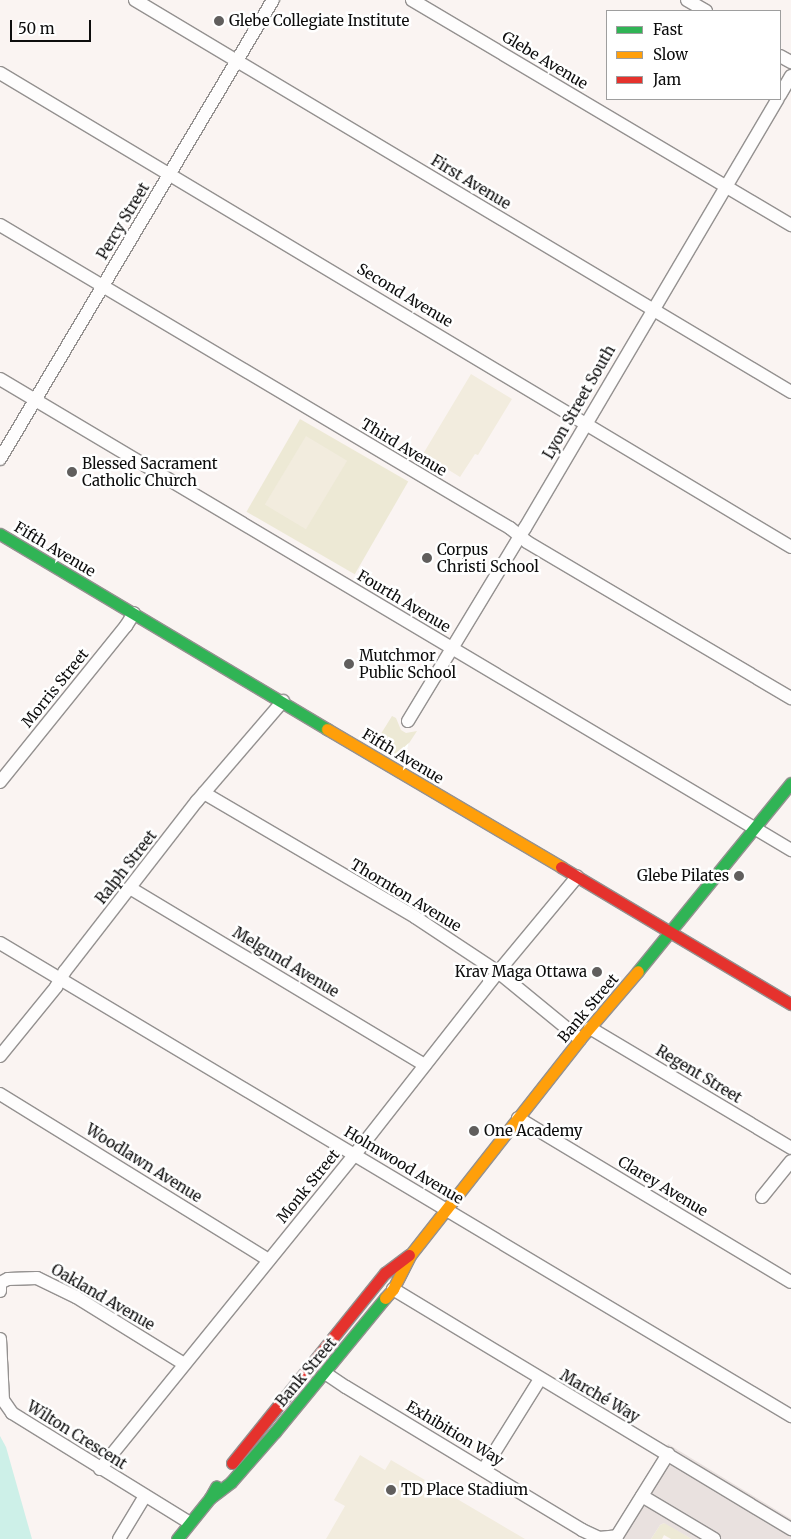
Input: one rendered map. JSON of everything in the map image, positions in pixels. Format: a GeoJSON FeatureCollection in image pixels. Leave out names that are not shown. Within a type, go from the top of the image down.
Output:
{"type":"FeatureCollection","features":[{"type":"Feature","properties":{"kind":"main road","name":"Fifth Avenue"},"geometry":{"type":"LineString","coordinates":[[0,534],[791,1004]]}},
{"type":"Feature","properties":{"kind":"main road","name":"Bank Street"},"geometry":{"type":"LineString","coordinates":[[210,1498],[231,1482],[325,1373],[393,1289],[411,1254],[580,1039],[671,932],[791,783]]}},
{"type":"Feature","properties":{"kind":"main road","name":"Bank Street"},"geometry":{"type":"LineString","coordinates":[[177,1539],[210,1498],[231,1464],[385,1273],[411,1254]]}},
{"type":"Feature","properties":{"kind":"main road"},"geometry":{"type":"LineString","coordinates":[[313,1364],[325,1373]]}},
{"type":"Feature","properties":{"kind":"street","name":"First Avenue"},"geometry":{"type":"LineString","coordinates":[[135,0],[791,392]]}},
{"type":"Feature","properties":{"kind":"street","name":"Percy Street"},"geometry":{"type":"LineString","coordinates":[[0,459],[273,0]]}},
{"type":"Feature","properties":{"kind":"street","name":"Glebe Avenue"},"geometry":{"type":"LineString","coordinates":[[412,0],[791,225]]}},
{"type":"Feature","properties":{"kind":"street"},"geometry":{"type":"LineString","coordinates":[[687,0],[704,10]]}},
{"type":"Feature","properties":{"kind":"street","name":"Second Avenue"},"geometry":{"type":"LineString","coordinates":[[0,73],[586,422],[791,547]]}},
{"type":"Feature","properties":{"kind":"street"},"geometry":{"type":"LineString","coordinates":[[781,93],[791,76]]}},
{"type":"Feature","properties":{"kind":"street","name":"Lyon Street South"},"geometry":{"type":"LineString","coordinates":[[408,721],[777,100]]}},
{"type":"Feature","properties":{"kind":"street","name":"Third Avenue"},"geometry":{"type":"LineString","coordinates":[[0,225],[519,535],[531,545],[791,698]]}},
{"type":"Feature","properties":{"kind":"street","name":"Fourth Avenue"},"geometry":{"type":"LineString","coordinates":[[0,379],[791,850]]}},
{"type":"Feature","properties":{"kind":"street","name":"Morris Street"},"geometry":{"type":"LineString","coordinates":[[0,782],[134,613]]}},
{"type":"Feature","properties":{"kind":"street","name":"Ralph Street"},"geometry":{"type":"LineString","coordinates":[[0,1056],[204,793],[283,701]]}},
{"type":"Feature","properties":{"kind":"street","name":"Thornton Avenue"},"geometry":{"type":"LineString","coordinates":[[204,793],[415,917],[498,972],[580,1039]]}},
{"type":"Feature","properties":{"kind":"street","name":"Monk Street"},"geometry":{"type":"LineString","coordinates":[[100,1469],[270,1260],[498,972],[577,877]]}},
{"type":"Feature","properties":{"kind":"street","name":"Melgund Avenue"},"geometry":{"type":"LineString","coordinates":[[130,888],[425,1065]]}},
{"type":"Feature","properties":{"kind":"street","name":"Holmwood Avenue"},"geometry":{"type":"LineString","coordinates":[[0,943],[791,1416]]}},
{"type":"Feature","properties":{"kind":"street","name":"Regent Street"},"geometry":{"type":"LineString","coordinates":[[590,1028],[791,1148]]}},
{"type":"Feature","properties":{"kind":"street","name":"Woodlawn Avenue"},"geometry":{"type":"LineString","coordinates":[[0,1094],[270,1260]]}},
{"type":"Feature","properties":{"kind":"street","name":"Clarey Avenue"},"geometry":{"type":"LineString","coordinates":[[518,1118],[791,1282]]}},
{"type":"Feature","properties":{"kind":"street"},"geometry":{"type":"LineString","coordinates":[[762,1197],[791,1161]]}},
{"type":"Feature","properties":{"kind":"street","name":"Oakland Avenue"},"geometry":{"type":"LineString","coordinates":[[0,1283],[8,1279],[37,1278],[76,1298],[184,1364]]}},
{"type":"Feature","properties":{"kind":"street"},"geometry":{"type":"LineString","coordinates":[[0,1283],[0,1291]]}},
{"type":"Feature","properties":{"kind":"street","name":"Marché Way"},"geometry":{"type":"LineString","coordinates":[[393,1289],[791,1529]]}},
{"type":"Feature","properties":{"kind":"street","name":"Wilton Crescent"},"geometry":{"type":"LineString","coordinates":[[0,1340],[3,1400],[12,1413],[190,1523]]}},
{"type":"Feature","properties":{"kind":"street","name":"Exhibition Way"},"geometry":{"type":"LineString","coordinates":[[325,1373],[582,1530],[599,1538],[617,1536],[668,1454]]}},
{"type":"Feature","properties":{"kind":"street"},"geometry":{"type":"LineString","coordinates":[[484,1469],[540,1379]]}},
{"type":"Feature","properties":{"kind":"street"},"geometry":{"type":"LineString","coordinates":[[118,1539],[145,1496]]}},
{"type":"Feature","properties":{"kind":"street"},"geometry":{"type":"LineString","coordinates":[[642,1496],[714,1539]]}},
{"type":"Feature","properties":{"kind":"shaded area"},"geometry":{"type":"Polygon","coordinates":[[[471,374],[512,399],[478,455],[475,454],[460,477],[423,454],[471,374]]]}},
{"type":"Feature","properties":{"kind":"shaded area"},"geometry":{"type":"Polygon","coordinates":[[[300,419],[408,482],[355,574],[247,512],[300,419]]]}},
{"type":"Feature","properties":{"kind":"shaded area"},"geometry":{"type":"Polygon","coordinates":[[[306,436],[347,461],[306,529],[265,505],[306,436]]]}},
{"type":"Feature","properties":{"kind":"shaded area"},"geometry":{"type":"Polygon","coordinates":[[[392,716],[396,718],[401,730],[406,733],[417,731],[398,760],[374,745],[392,716]]]}},
{"type":"Feature","properties":{"kind":"shaded area"},"geometry":{"type":"Polygon","coordinates":[[[668,1444],[791,1519],[791,1539],[692,1539],[664,1523],[660,1525],[651,1539],[609,1539],[668,1444]]]}},
{"type":"Feature","properties":{"kind":"shaded area","name":"TD Place Stadium"},"geometry":{"type":"Polygon","coordinates":[[[360,1455],[385,1470],[391,1460],[525,1539],[326,1539],[345,1506],[334,1500],[360,1455]]]}},
{"type":"Feature","properties":{"kind":"shaded area"},"geometry":{"type":"Polygon","coordinates":[[[664,1523],[692,1539],[671,1539],[664,1535],[662,1539],[651,1539],[660,1525],[664,1523]]]}},
{"type":"Feature","properties":{"kind":"water"},"geometry":{"type":"Polygon","coordinates":[[[0,1436],[6,1447],[32,1539],[0,1539],[0,1436]]]}},
{"type":"Feature","properties":{"kind":"traffic: fast"},"geometry":{"type":"LineString","coordinates":[[0,534],[327,729]]}},
{"type":"Feature","properties":{"kind":"traffic: fast"},"geometry":{"type":"LineString","coordinates":[[638,971],[791,783]]}},
{"type":"Feature","properties":{"kind":"traffic: fast"},"geometry":{"type":"LineString","coordinates":[[210,1498],[231,1482],[275,1432],[385,1298]]}},
{"type":"Feature","properties":{"kind":"traffic: fast"},"geometry":{"type":"LineString","coordinates":[[177,1539],[210,1498],[216,1487]]}},
{"type":"Feature","properties":{"kind":"traffic: slow"},"geometry":{"type":"LineString","coordinates":[[327,729],[561,867]]}},
{"type":"Feature","properties":{"kind":"traffic: slow"},"geometry":{"type":"LineString","coordinates":[[385,1298],[393,1289],[411,1254],[580,1039],[638,971]]}},
{"type":"Feature","properties":{"kind":"traffic: jam"},"geometry":{"type":"LineString","coordinates":[[561,867],[791,1004]]}},
{"type":"Feature","properties":{"kind":"traffic: jam"},"geometry":{"type":"LineString","coordinates":[[232,1463],[385,1273],[409,1255]]}},
{"type":"Feature","properties":{"kind":"place","name":"Glebe Collegiate Institute"},"geometry":{"type":"Point","coordinates":[219,21]}},
{"type":"Feature","properties":{"kind":"place","name":"Blessed Sacrament Catholic Church"},"geometry":{"type":"Point","coordinates":[72,472]}},
{"type":"Feature","properties":{"kind":"place","name":"Corpus Christi School"},"geometry":{"type":"Point","coordinates":[427,558]}},
{"type":"Feature","properties":{"kind":"place","name":"Mutchmor Public School"},"geometry":{"type":"Point","coordinates":[349,664]}},
{"type":"Feature","properties":{"kind":"place","name":"Glebe Pilates"},"geometry":{"type":"Point","coordinates":[739,876]}},
{"type":"Feature","properties":{"kind":"place","name":"Krav Maga Ottawa"},"geometry":{"type":"Point","coordinates":[597,972]}},
{"type":"Feature","properties":{"kind":"place","name":"One Academy"},"geometry":{"type":"Point","coordinates":[474,1131]}},
{"type":"Feature","properties":{"kind":"place","name":"TD Place Stadium"},"geometry":{"type":"Point","coordinates":[391,1490]}}]}
